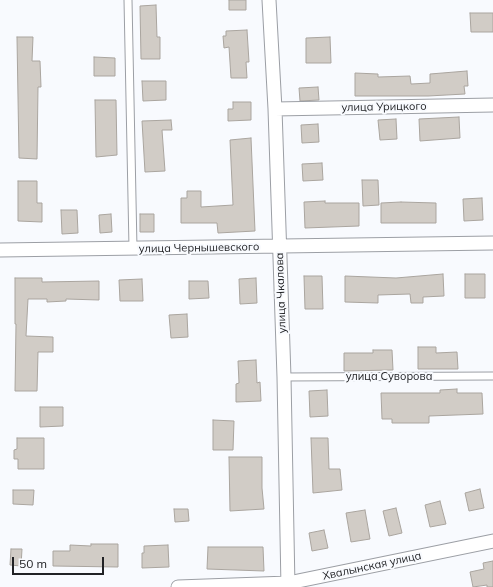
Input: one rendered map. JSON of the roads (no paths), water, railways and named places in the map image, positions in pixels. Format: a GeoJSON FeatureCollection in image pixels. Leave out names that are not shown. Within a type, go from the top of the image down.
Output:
{"type":"FeatureCollection","features":[{"type":"Feature","properties":{"kind":"street","name":"улица Чкалова"},"geometry":{"type":"LineString","coordinates":[[269,0],[275,109],[284,377],[288,585]]}},
{"type":"Feature","properties":{"kind":"street","name":"улица Урицкого"},"geometry":{"type":"LineString","coordinates":[[275,109],[493,105]]}},
{"type":"Feature","properties":{"kind":"street","name":"улица Чернышевского"},"geometry":{"type":"LineString","coordinates":[[0,250],[493,243]]}},
{"type":"Feature","properties":{"kind":"street","name":"Хвалынская улица"},"geometry":{"type":"LineString","coordinates":[[178,587],[288,585],[493,541]]}},
{"type":"Feature","properties":{"kind":"lane"},"geometry":{"type":"LineString","coordinates":[[128,0],[133,248]]}},
{"type":"Feature","properties":{"kind":"lane","name":"улица Суворова"},"geometry":{"type":"LineString","coordinates":[[284,377],[493,376]]}}]}
